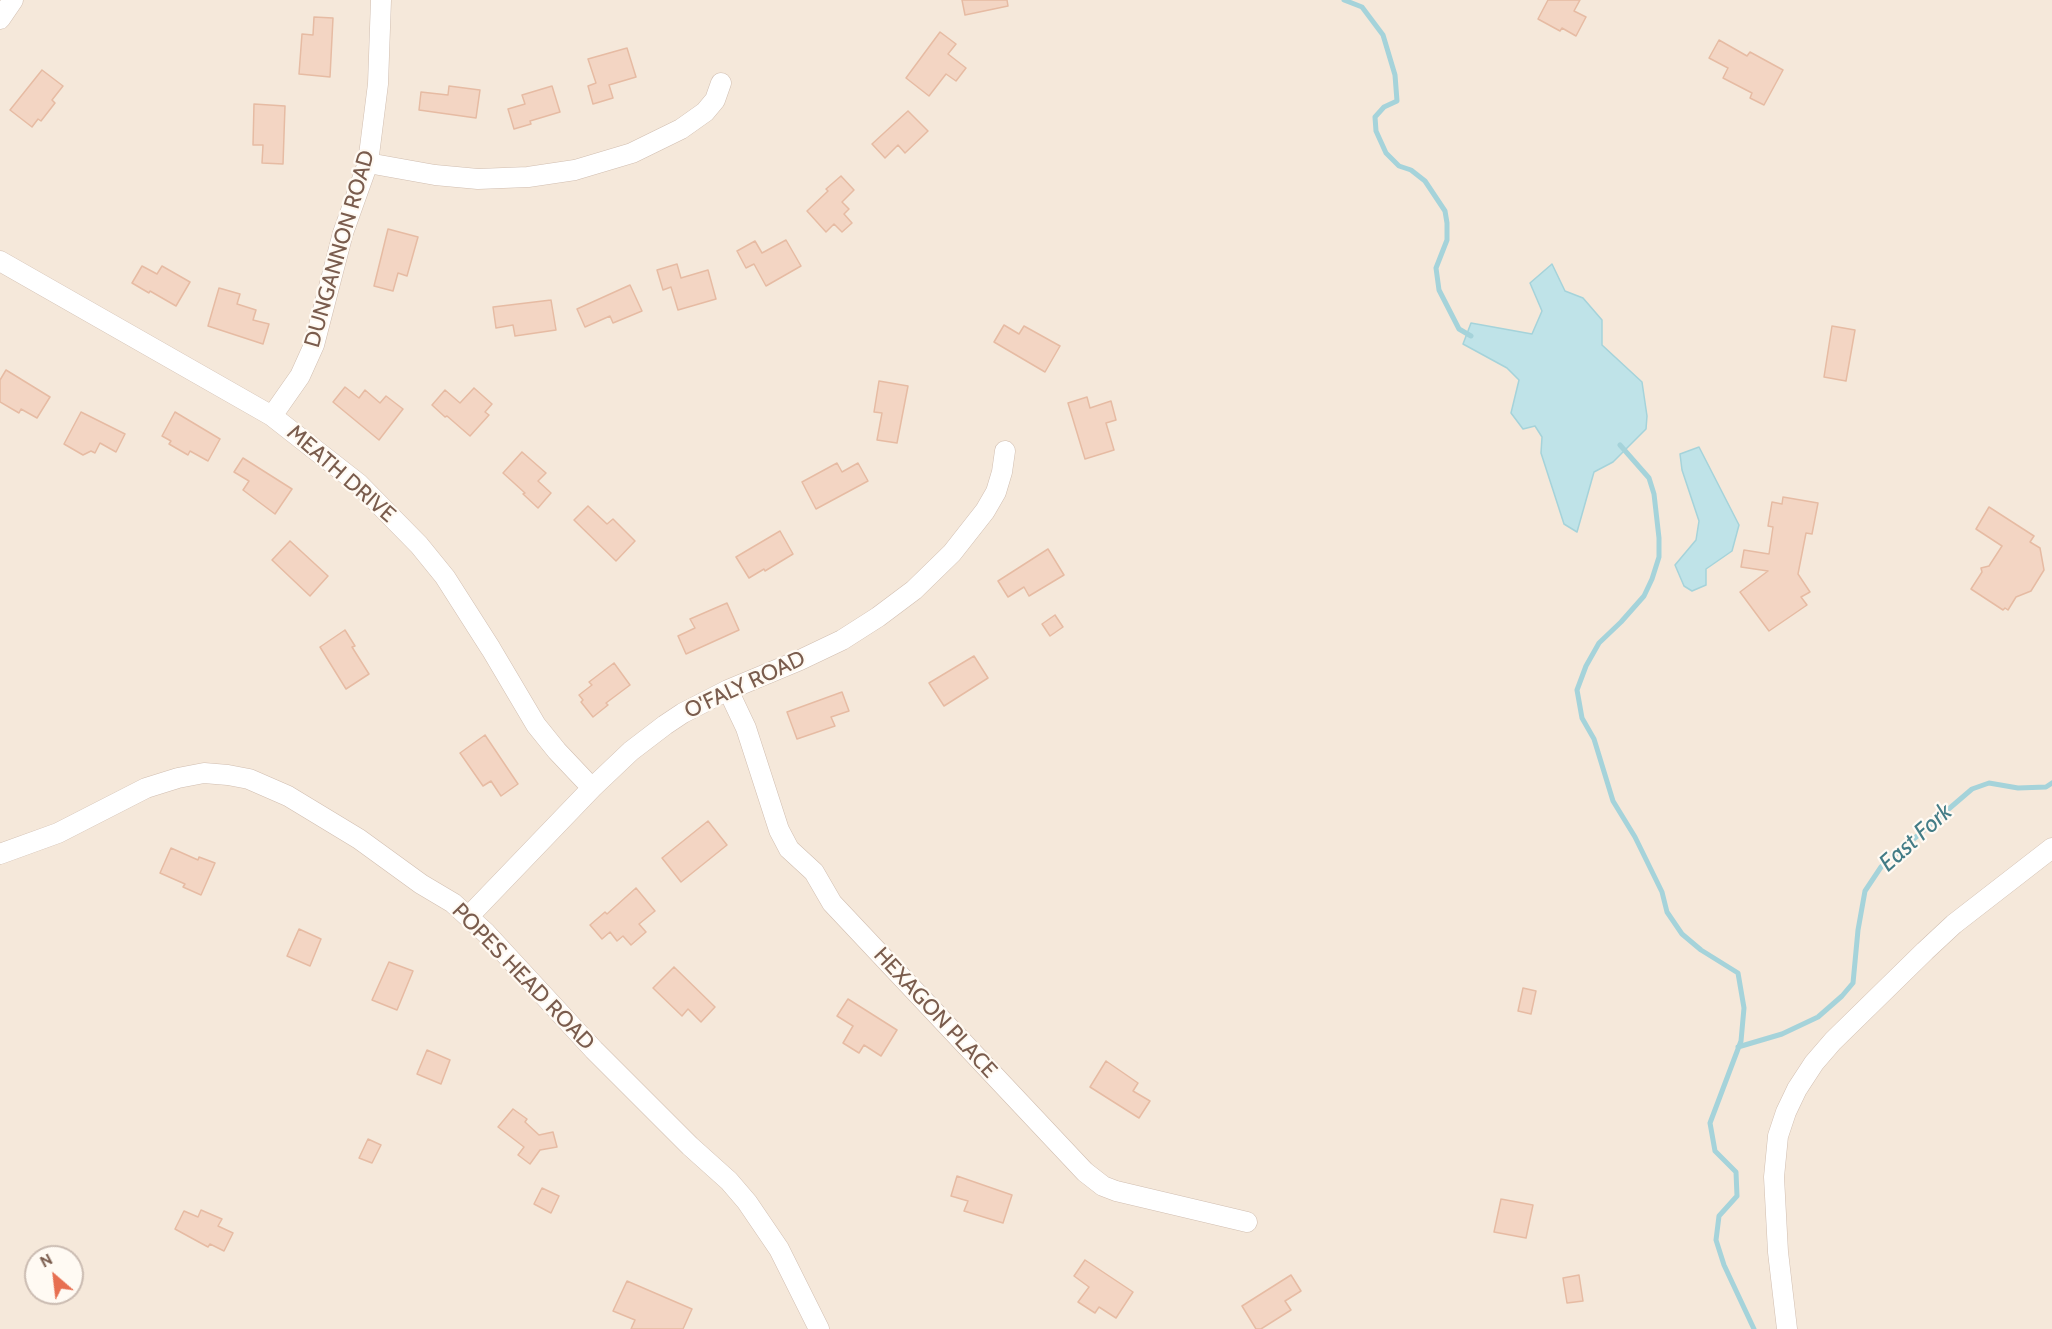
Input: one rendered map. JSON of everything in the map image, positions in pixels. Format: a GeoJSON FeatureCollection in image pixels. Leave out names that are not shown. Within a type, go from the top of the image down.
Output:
{"type":"FeatureCollection","features":[{"type":"Feature","properties":{"kind":"street"},"geometry":{"type":"LineString","coordinates":[[0,19],[13,0]]}},
{"type":"Feature","properties":{"kind":"street","name":"DUNGANNON ROAD"},"geometry":{"type":"LineString","coordinates":[[272,416],[300,376],[314,345],[343,233],[368,163],[378,84],[381,0]]}},
{"type":"Feature","properties":{"kind":"street"},"geometry":{"type":"LineString","coordinates":[[368,163],[435,176],[478,179],[528,177],[574,170],[632,153],[681,129],[705,112],[714,100],[721,83]]}},
{"type":"Feature","properties":{"kind":"street","name":"MEATH DRIVE"},"geometry":{"type":"LineString","coordinates":[[0,261],[272,416],[359,484],[419,545],[471,616],[536,724],[557,751],[592,788]]}},
{"type":"Feature","properties":{"kind":"street","name":"O'FALY ROAD"},"geometry":{"type":"LineString","coordinates":[[469,916],[592,788],[664,724],[728,690],[842,640],[878,618],[914,591],[952,553],[985,511],[996,492],[1005,452]]}},
{"type":"Feature","properties":{"kind":"street","name":"HEXAGON PLACE"},"geometry":{"type":"LineString","coordinates":[[728,690],[746,728],[779,830],[789,849],[814,872],[832,903],[1085,1172],[1103,1186],[1116,1191],[1247,1222]]}},
{"type":"Feature","properties":{"kind":"street","name":"POPES HEAD ROAD"},"geometry":{"type":"LineString","coordinates":[[0,854],[58,833],[146,788],[178,778],[204,773],[228,775],[249,779],[288,796],[359,839],[469,916],[594,1050],[690,1146],[729,1181],[747,1202],[779,1249],[819,1329]]}},
{"type":"Feature","properties":{"kind":"street"},"geometry":{"type":"LineString","coordinates":[[1787,1329],[1778,1252],[1774,1177],[1778,1136],[1797,1089],[1814,1063],[1833,1041],[1925,951],[1954,924],[2052,848]]}},
{"type":"Feature","properties":{"kind":"shaded area"},"geometry":{"type":"Polygon","coordinates":[[[0,0],[2052,0],[2052,1329],[0,1329],[0,0]]]}},
{"type":"Feature","properties":{"kind":"water"},"geometry":{"type":"Polygon","coordinates":[[[1552,264],[1565,291],[1583,298],[1602,320],[1602,345],[1642,382],[1647,416],[1646,429],[1613,462],[1594,472],[1577,532],[1564,524],[1541,453],[1542,437],[1535,426],[1523,429],[1511,413],[1519,380],[1507,368],[1463,344],[1471,323],[1532,334],[1542,311],[1530,283],[1552,264]]]}},
{"type":"Feature","properties":{"kind":"water"},"geometry":{"type":"Polygon","coordinates":[[[1699,447],[1739,525],[1732,551],[1706,569],[1706,585],[1692,591],[1684,586],[1675,565],[1696,540],[1699,521],[1682,470],[1680,454],[1699,447]]]}},
{"type":"Feature","properties":{"kind":"building"},"geometry":{"type":"Polygon","coordinates":[[[962,0],[1007,0],[1008,6],[965,15],[962,0]]]}},
{"type":"Feature","properties":{"kind":"building"},"geometry":{"type":"Polygon","coordinates":[[[1548,0],[1580,0],[1574,11],[1586,17],[1576,36],[1562,28],[1560,31],[1538,19],[1548,0]]]}},
{"type":"Feature","properties":{"kind":"building"},"geometry":{"type":"Polygon","coordinates":[[[314,17],[333,18],[330,77],[299,74],[302,34],[313,35],[314,17]]]}},
{"type":"Feature","properties":{"kind":"building"},"geometry":{"type":"Polygon","coordinates":[[[940,32],[956,44],[948,54],[966,68],[956,81],[946,74],[929,96],[906,78],[940,32]]]}},
{"type":"Feature","properties":{"kind":"building"},"geometry":{"type":"Polygon","coordinates":[[[1719,40],[1747,56],[1750,52],[1783,70],[1764,105],[1750,98],[1752,93],[1723,78],[1728,68],[1709,58],[1719,40]]]}},
{"type":"Feature","properties":{"kind":"building"},"geometry":{"type":"Polygon","coordinates":[[[627,48],[636,77],[609,85],[613,98],[593,104],[588,86],[596,83],[588,59],[627,48]]]}},
{"type":"Feature","properties":{"kind":"building"},"geometry":{"type":"Polygon","coordinates":[[[42,70],[63,86],[52,100],[55,103],[41,121],[38,119],[32,127],[10,110],[42,70]]]}},
{"type":"Feature","properties":{"kind":"building"},"geometry":{"type":"Polygon","coordinates":[[[449,86],[480,90],[476,118],[419,110],[421,92],[448,95],[449,86]]]}},
{"type":"Feature","properties":{"kind":"building"},"geometry":{"type":"Polygon","coordinates":[[[552,86],[560,112],[530,121],[531,124],[514,129],[508,109],[525,104],[522,95],[552,86]]]}},
{"type":"Feature","properties":{"kind":"building"},"geometry":{"type":"Polygon","coordinates":[[[254,104],[285,106],[283,164],[262,163],[263,145],[253,145],[254,104]]]}},
{"type":"Feature","properties":{"kind":"building"},"geometry":{"type":"Polygon","coordinates":[[[908,111],[928,131],[905,153],[898,145],[885,158],[872,144],[908,111]]]}},
{"type":"Feature","properties":{"kind":"building"},"geometry":{"type":"Polygon","coordinates":[[[841,176],[854,190],[842,202],[849,209],[844,214],[852,223],[842,232],[834,224],[826,232],[807,211],[841,176]]]}},
{"type":"Feature","properties":{"kind":"building"},"geometry":{"type":"Polygon","coordinates":[[[388,229],[418,237],[407,276],[398,273],[393,291],[374,286],[388,229]]]}},
{"type":"Feature","properties":{"kind":"building"},"geometry":{"type":"Polygon","coordinates":[[[786,240],[801,266],[766,286],[754,264],[746,268],[737,251],[755,241],[762,253],[786,240]]]}},
{"type":"Feature","properties":{"kind":"building"},"geometry":{"type":"Polygon","coordinates":[[[677,264],[681,278],[708,270],[716,299],[678,310],[671,287],[663,290],[657,270],[677,264]]]}},
{"type":"Feature","properties":{"kind":"building"},"geometry":{"type":"Polygon","coordinates":[[[142,266],[157,274],[162,266],[190,282],[176,306],[132,283],[142,266]]]}},
{"type":"Feature","properties":{"kind":"building"},"geometry":{"type":"Polygon","coordinates":[[[630,285],[642,311],[613,323],[610,316],[585,327],[577,309],[630,285]]]}},
{"type":"Feature","properties":{"kind":"building"},"geometry":{"type":"Polygon","coordinates":[[[219,288],[240,294],[237,304],[256,310],[253,320],[269,324],[263,344],[208,326],[219,288]]]}},
{"type":"Feature","properties":{"kind":"building"},"geometry":{"type":"Polygon","coordinates":[[[551,300],[556,330],[515,336],[513,325],[496,328],[493,307],[551,300]]]}},
{"type":"Feature","properties":{"kind":"building"},"geometry":{"type":"Polygon","coordinates":[[[1004,325],[1019,334],[1024,326],[1060,346],[1045,372],[994,342],[1004,325]]]}},
{"type":"Feature","properties":{"kind":"building"},"geometry":{"type":"Polygon","coordinates":[[[1832,326],[1855,330],[1846,381],[1824,377],[1832,326]]]}},
{"type":"Feature","properties":{"kind":"building"},"geometry":{"type":"Polygon","coordinates":[[[6,370],[50,397],[37,418],[21,409],[19,413],[0,402],[0,380],[6,370]]]}},
{"type":"Feature","properties":{"kind":"building"},"geometry":{"type":"Polygon","coordinates":[[[879,381],[908,386],[897,443],[877,440],[882,413],[874,412],[879,381]]]}},
{"type":"Feature","properties":{"kind":"building"},"geometry":{"type":"Polygon","coordinates":[[[345,387],[359,398],[365,390],[380,403],[386,396],[403,409],[379,440],[333,402],[345,387]]]}},
{"type":"Feature","properties":{"kind":"building"},"geometry":{"type":"Polygon","coordinates":[[[474,388],[492,404],[485,412],[489,415],[470,436],[432,405],[445,390],[460,403],[474,388]]]}},
{"type":"Feature","properties":{"kind":"building"},"geometry":{"type":"Polygon","coordinates":[[[1087,397],[1090,408],[1111,401],[1116,420],[1106,423],[1114,450],[1085,459],[1068,403],[1087,397]]]}},
{"type":"Feature","properties":{"kind":"building"},"geometry":{"type":"Polygon","coordinates":[[[81,412],[125,434],[116,452],[100,443],[95,453],[91,451],[83,455],[64,444],[81,412]]]}},
{"type":"Feature","properties":{"kind":"building"},"geometry":{"type":"Polygon","coordinates":[[[175,412],[220,439],[208,461],[190,451],[188,455],[169,444],[171,441],[162,436],[175,412]]]}},
{"type":"Feature","properties":{"kind":"building"},"geometry":{"type":"Polygon","coordinates":[[[522,452],[546,473],[538,481],[551,493],[538,508],[503,473],[522,452]]]}},
{"type":"Feature","properties":{"kind":"building"},"geometry":{"type":"Polygon","coordinates":[[[243,458],[292,489],[275,514],[243,490],[249,481],[234,472],[243,458]]]}},
{"type":"Feature","properties":{"kind":"building"},"geometry":{"type":"Polygon","coordinates":[[[837,463],[842,472],[858,463],[868,481],[816,509],[802,482],[837,463]]]}},
{"type":"Feature","properties":{"kind":"building"},"geometry":{"type":"Polygon","coordinates":[[[1783,497],[1818,503],[1812,534],[1806,533],[1798,574],[1810,592],[1801,597],[1807,605],[1769,631],[1740,592],[1768,571],[1741,567],[1744,550],[1769,554],[1773,527],[1768,526],[1772,502],[1782,504],[1783,497]]]}},
{"type":"Feature","properties":{"kind":"building"},"geometry":{"type":"Polygon","coordinates":[[[588,506],[607,524],[613,519],[635,541],[616,561],[574,520],[588,506]]]}},
{"type":"Feature","properties":{"kind":"building"},"geometry":{"type":"Polygon","coordinates":[[[1989,507],[2034,536],[2030,542],[2040,548],[2044,570],[2031,591],[2016,597],[2008,610],[2005,608],[2003,610],[1971,589],[1982,572],[1981,568],[1989,566],[2002,546],[1976,529],[1989,507]]]}},
{"type":"Feature","properties":{"kind":"building"},"geometry":{"type":"Polygon","coordinates":[[[780,531],[793,554],[749,578],[736,557],[780,531]]]}},
{"type":"Feature","properties":{"kind":"building"},"geometry":{"type":"Polygon","coordinates":[[[290,541],[328,576],[310,596],[272,560],[290,541]]]}},
{"type":"Feature","properties":{"kind":"building"},"geometry":{"type":"Polygon","coordinates":[[[1048,549],[1064,575],[1029,596],[1024,587],[1008,597],[998,581],[1048,549]]]}},
{"type":"Feature","properties":{"kind":"building"},"geometry":{"type":"Polygon","coordinates":[[[727,603],[739,630],[686,654],[678,636],[695,628],[690,619],[727,603]]]}},
{"type":"Feature","properties":{"kind":"building"},"geometry":{"type":"Polygon","coordinates":[[[1055,615],[1063,627],[1050,636],[1042,624],[1055,615]]]}},
{"type":"Feature","properties":{"kind":"building"},"geometry":{"type":"Polygon","coordinates":[[[345,630],[355,646],[352,647],[369,674],[346,689],[320,647],[345,630]]]}},
{"type":"Feature","properties":{"kind":"building"},"geometry":{"type":"Polygon","coordinates":[[[974,656],[988,678],[944,706],[929,683],[974,656]]]}},
{"type":"Feature","properties":{"kind":"building"},"geometry":{"type":"Polygon","coordinates":[[[614,663],[630,685],[606,703],[608,705],[593,717],[581,702],[583,700],[579,695],[592,685],[589,682],[614,663]]]}},
{"type":"Feature","properties":{"kind":"building"},"geometry":{"type":"Polygon","coordinates":[[[842,692],[849,711],[831,717],[835,726],[797,739],[787,712],[842,692]]]}},
{"type":"Feature","properties":{"kind":"building"},"geometry":{"type":"Polygon","coordinates":[[[485,735],[518,784],[501,796],[491,781],[483,786],[460,753],[485,735]]]}},
{"type":"Feature","properties":{"kind":"building"},"geometry":{"type":"Polygon","coordinates":[[[708,821],[727,845],[681,882],[662,858],[708,821]]]}},
{"type":"Feature","properties":{"kind":"building"},"geometry":{"type":"Polygon","coordinates":[[[171,848],[198,860],[199,857],[215,863],[201,895],[183,887],[185,884],[160,873],[171,848]]]}},
{"type":"Feature","properties":{"kind":"building"},"geometry":{"type":"Polygon","coordinates":[[[636,888],[655,911],[639,924],[646,932],[631,945],[623,936],[617,941],[610,932],[602,939],[590,925],[605,912],[607,914],[636,888]]]}},
{"type":"Feature","properties":{"kind":"building"},"geometry":{"type":"Polygon","coordinates":[[[299,929],[321,939],[310,966],[287,956],[299,929]]]}},
{"type":"Feature","properties":{"kind":"building"},"geometry":{"type":"Polygon","coordinates":[[[389,962],[413,971],[397,1010],[372,1000],[389,962]]]}},
{"type":"Feature","properties":{"kind":"building"},"geometry":{"type":"Polygon","coordinates":[[[674,967],[715,1007],[701,1022],[688,1009],[682,1016],[653,988],[674,967]]]}},
{"type":"Feature","properties":{"kind":"building"},"geometry":{"type":"Polygon","coordinates":[[[1523,988],[1536,991],[1531,1014],[1518,1011],[1523,988]]]}},
{"type":"Feature","properties":{"kind":"building"},"geometry":{"type":"Polygon","coordinates":[[[848,999],[897,1030],[881,1056],[864,1045],[859,1053],[843,1043],[853,1026],[837,1016],[848,999]]]}},
{"type":"Feature","properties":{"kind":"building"},"geometry":{"type":"Polygon","coordinates":[[[427,1050],[450,1060],[441,1084],[417,1074],[427,1050]]]}},
{"type":"Feature","properties":{"kind":"building"},"geometry":{"type":"Polygon","coordinates":[[[1106,1061],[1138,1083],[1133,1091],[1150,1101],[1139,1118],[1090,1087],[1106,1061]]]}},
{"type":"Feature","properties":{"kind":"building"},"geometry":{"type":"Polygon","coordinates":[[[513,1109],[527,1119],[525,1122],[539,1135],[553,1132],[557,1147],[540,1150],[530,1164],[518,1155],[524,1147],[498,1127],[513,1109]]]}},
{"type":"Feature","properties":{"kind":"building"},"geometry":{"type":"Polygon","coordinates":[[[368,1139],[381,1145],[372,1163],[359,1158],[368,1139]]]}},
{"type":"Feature","properties":{"kind":"building"},"geometry":{"type":"Polygon","coordinates":[[[957,1176],[1012,1195],[1003,1223],[964,1211],[968,1201],[951,1196],[957,1176]]]}},
{"type":"Feature","properties":{"kind":"building"},"geometry":{"type":"Polygon","coordinates":[[[542,1188],[559,1196],[551,1213],[534,1204],[542,1188]]]}},
{"type":"Feature","properties":{"kind":"building"},"geometry":{"type":"Polygon","coordinates":[[[1501,1199],[1533,1205],[1526,1238],[1494,1232],[1501,1199]]]}},
{"type":"Feature","properties":{"kind":"building"},"geometry":{"type":"Polygon","coordinates":[[[201,1210],[222,1219],[218,1226],[233,1233],[224,1251],[210,1244],[208,1247],[175,1229],[184,1211],[198,1217],[201,1210]]]}},
{"type":"Feature","properties":{"kind":"building"},"geometry":{"type":"Polygon","coordinates":[[[1085,1260],[1133,1292],[1116,1318],[1099,1307],[1095,1313],[1078,1302],[1089,1287],[1074,1276],[1085,1260]]]}},
{"type":"Feature","properties":{"kind":"building"},"geometry":{"type":"Polygon","coordinates":[[[1291,1275],[1301,1291],[1285,1301],[1291,1310],[1261,1329],[1256,1329],[1242,1306],[1291,1275]]]}},
{"type":"Feature","properties":{"kind":"building"},"geometry":{"type":"Polygon","coordinates":[[[1579,1275],[1583,1301],[1567,1303],[1563,1278],[1579,1275]]]}},
{"type":"Feature","properties":{"kind":"building"},"geometry":{"type":"Polygon","coordinates":[[[627,1281],[692,1309],[683,1329],[631,1329],[635,1320],[613,1311],[627,1281]]]}},
{"type":"Feature","properties":{"kind":"waterway"},"geometry":{"type":"LineString","coordinates":[[1344,0],[1362,7],[1383,35],[1395,75],[1397,101],[1384,107],[1375,117],[1376,131],[1386,153],[1399,166],[1411,170],[1425,181],[1445,211],[1447,240],[1436,268],[1439,290],[1459,329],[1471,336]]}},
{"type":"Feature","properties":{"kind":"waterway"},"geometry":{"type":"LineString","coordinates":[[1620,445],[1649,478],[1654,494],[1659,557],[1644,596],[1599,643],[1586,666],[1577,690],[1582,718],[1594,739],[1613,801],[1635,837],[1662,892],[1667,912],[1682,934],[1701,950],[1738,973],[1744,1008],[1741,1041],[1710,1123],[1715,1151],[1736,1172],[1737,1196],[1719,1216],[1716,1240],[1724,1265],[1754,1329]]}},
{"type":"Feature","properties":{"kind":"waterway","name":"East Fork"},"geometry":{"type":"LineString","coordinates":[[1738,1047],[1782,1034],[1818,1017],[1842,996],[1853,983],[1858,930],[1865,891],[1881,867],[1972,789],[1989,783],[2018,788],[2046,787],[2052,783]]}}]}
